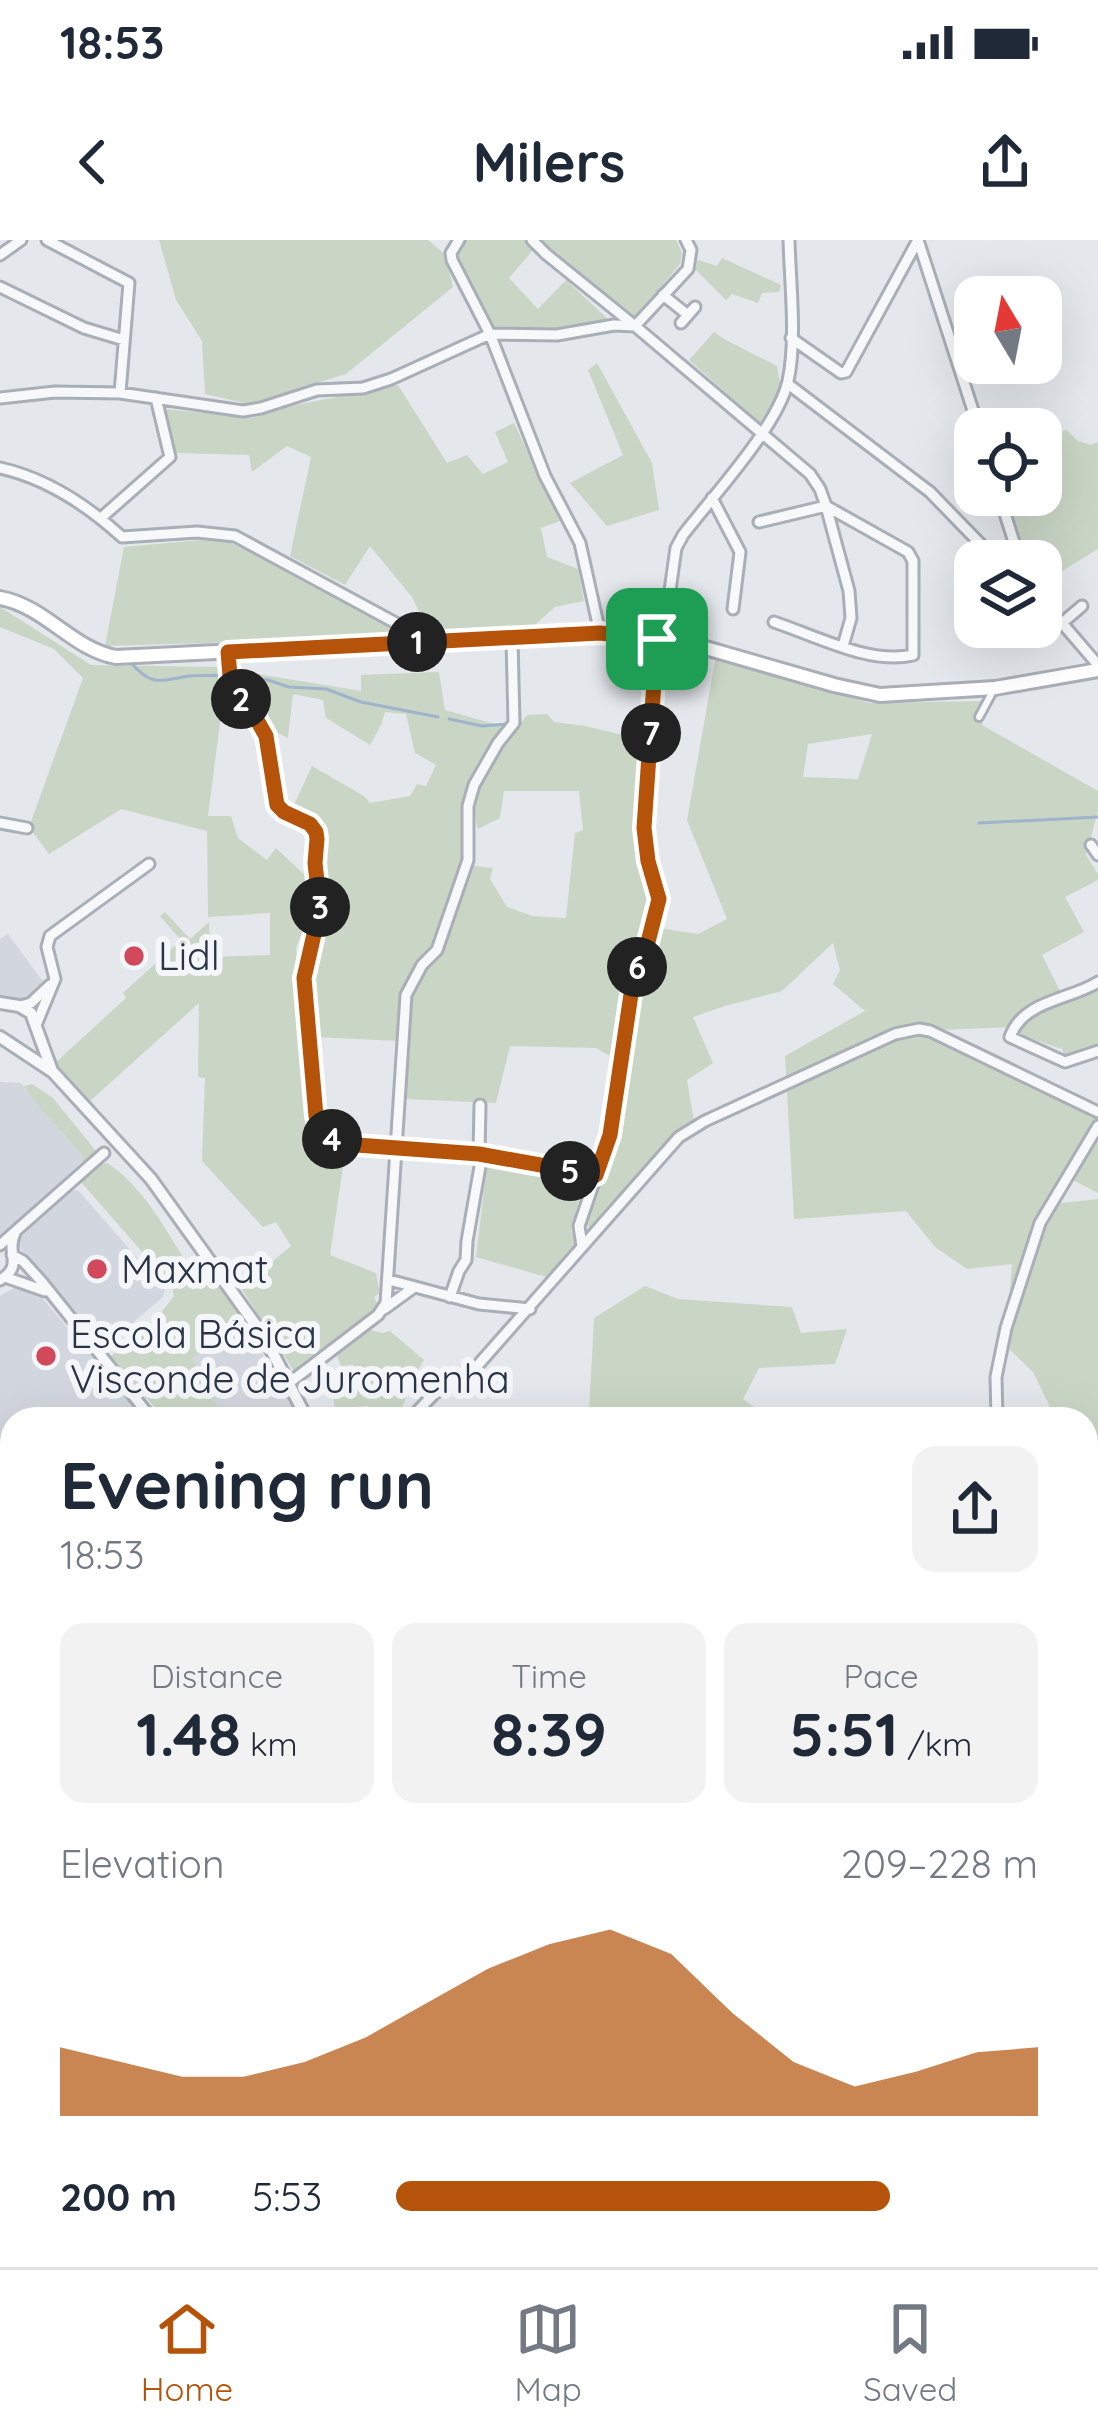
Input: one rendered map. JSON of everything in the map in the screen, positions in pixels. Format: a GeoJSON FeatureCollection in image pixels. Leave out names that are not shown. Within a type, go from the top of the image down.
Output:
{"type":"FeatureCollection","features":[{"type":"Feature","properties":{"kind":"main road"},"geometry":{"type":"LineString","coordinates":[[0,598],[22,604],[109,656],[600,633],[726,652],[880,695],[995,688],[1098,667]]}},
{"type":"Feature","properties":{"kind":"street"},"geometry":{"type":"LineString","coordinates":[[0,255],[21,240]]}},
{"type":"Feature","properties":{"kind":"street"},"geometry":{"type":"LineString","coordinates":[[46,240],[129,283],[120,393]]}},
{"type":"Feature","properties":{"kind":"street"},"geometry":{"type":"LineString","coordinates":[[459,240],[452,260],[490,334],[545,476],[580,542],[600,633]]}},
{"type":"Feature","properties":{"kind":"street"},"geometry":{"type":"LineString","coordinates":[[532,240],[810,474],[826,506],[849,591],[851,617],[843,646]]}},
{"type":"Feature","properties":{"kind":"street"},"geometry":{"type":"LineString","coordinates":[[635,326],[688,269],[691,250],[686,240]]}},
{"type":"Feature","properties":{"kind":"street"},"geometry":{"type":"LineString","coordinates":[[582,1246],[578,1226],[610,1135],[633,981],[659,899],[644,828],[660,639],[676,548],[770,423],[788,384],[789,240]]}},
{"type":"Feature","properties":{"kind":"street"},"geometry":{"type":"LineString","coordinates":[[791,338],[846,372],[918,240]]}},
{"type":"Feature","properties":{"kind":"street"},"geometry":{"type":"LineString","coordinates":[[918,240],[972,408]]}},
{"type":"Feature","properties":{"kind":"street"},"geometry":{"type":"LineString","coordinates":[[0,287],[84,328],[124,340]]}},
{"type":"Feature","properties":{"kind":"street"},"geometry":{"type":"LineString","coordinates":[[663,295],[688,315]]}},
{"type":"Feature","properties":{"kind":"street"},"geometry":{"type":"LineString","coordinates":[[0,398],[78,391],[120,393],[243,411],[317,390],[363,388],[490,334],[557,335],[635,326]]}},
{"type":"Feature","properties":{"kind":"street"},"geometry":{"type":"LineString","coordinates":[[788,384],[930,492],[977,540]]}},
{"type":"Feature","properties":{"kind":"street"},"geometry":{"type":"LineString","coordinates":[[100,518],[170,457],[157,398]]}},
{"type":"Feature","properties":{"kind":"street"},"geometry":{"type":"LineString","coordinates":[[0,469],[28,474],[122,537],[197,532],[236,536],[425,641]]}},
{"type":"Feature","properties":{"kind":"street"},"geometry":{"type":"LineString","coordinates":[[712,498],[740,552],[733,609]]}},
{"type":"Feature","properties":{"kind":"street"},"geometry":{"type":"LineString","coordinates":[[759,522],[826,506],[908,552],[913,560],[913,655],[886,658],[775,622]]}},
{"type":"Feature","properties":{"kind":"street"},"geometry":{"type":"LineString","coordinates":[[1082,606],[1063,623],[1098,667]]}},
{"type":"Feature","properties":{"kind":"street"},"geometry":{"type":"LineString","coordinates":[[384,1310],[406,995],[422,965],[437,950],[467,860],[474,785],[514,723],[512,639]]}},
{"type":"Feature","properties":{"kind":"street"},"geometry":{"type":"LineString","coordinates":[[228,652],[231,688],[266,736],[277,805],[310,824],[317,835],[315,871],[320,900],[304,985],[318,1123],[323,1132],[337,1142],[481,1155],[596,1175]]}},
{"type":"Feature","properties":{"kind":"street"},"geometry":{"type":"LineString","coordinates":[[979,717],[995,688]]}},
{"type":"Feature","properties":{"kind":"street"},"geometry":{"type":"LineString","coordinates":[[0,823],[27,828]]}},
{"type":"Feature","properties":{"kind":"street"},"geometry":{"type":"LineString","coordinates":[[7,1044],[29,1042],[36,1028],[55,982],[47,946],[54,931],[149,864]]}},
{"type":"Feature","properties":{"kind":"street"},"geometry":{"type":"LineString","coordinates":[[0,1015],[11,1005],[31,1003],[55,982]]}},
{"type":"Feature","properties":{"kind":"street"},"geometry":{"type":"LineString","coordinates":[[1098,982],[1048,1001],[1017,1023],[1010,1037],[1065,1062],[1098,1051]]}},
{"type":"Feature","properties":{"kind":"street"},"geometry":{"type":"LineString","coordinates":[[11,1005],[31,1013],[53,1072]]}},
{"type":"Feature","properties":{"kind":"street"},"geometry":{"type":"LineString","coordinates":[[422,1407],[478,1365],[679,1137],[906,1030],[930,1031],[1098,1112]]}},
{"type":"Feature","properties":{"kind":"street"},"geometry":{"type":"LineString","coordinates":[[7,1044],[53,1072],[159,1189],[261,1332],[301,1407]]}},
{"type":"Feature","properties":{"kind":"street"},"geometry":{"type":"LineString","coordinates":[[450,1297],[466,1260],[481,1155],[480,1105]]}},
{"type":"Feature","properties":{"kind":"street"},"geometry":{"type":"LineString","coordinates":[[997,1407],[1003,1341],[1040,1223],[1098,1126]]}},
{"type":"Feature","properties":{"kind":"street"},"geometry":{"type":"LineString","coordinates":[[6,1251],[15,1233],[104,1154]]}},
{"type":"Feature","properties":{"kind":"street"},"geometry":{"type":"LineString","coordinates":[[6,1251],[14,1265],[2,1280],[48,1292]]}},
{"type":"Feature","properties":{"kind":"street"},"geometry":{"type":"LineString","coordinates":[[6,1251],[23,1261],[142,1407]]}},
{"type":"Feature","properties":{"kind":"street"},"geometry":{"type":"LineString","coordinates":[[388,1280],[479,1304],[530,1309]]}},
{"type":"Feature","properties":{"kind":"street"},"geometry":{"type":"LineString","coordinates":[[289,1383],[413,1288]]}},
{"type":"Feature","properties":{"kind":"shaded area"},"geometry":{"type":"Polygon","coordinates":[[[8,934],[44,983],[29,997],[9,1000],[0,995],[0,939],[8,934]]]}},
{"type":"Feature","properties":{"kind":"shaded area"},"geometry":{"type":"Polygon","coordinates":[[[0,1082],[21,1083],[84,1160],[0,1237],[0,1082]]]}},
{"type":"Feature","properties":{"kind":"shaded area"},"geometry":{"type":"Polygon","coordinates":[[[78,1190],[165,1290],[163,1297],[107,1345],[94,1339],[15,1242],[78,1190]]]}},
{"type":"Feature","properties":{"kind":"shaded area","name":"Escola Básica Visconde de Juromenha"},"geometry":{"type":"Polygon","coordinates":[[[14,1288],[38,1293],[135,1407],[0,1407],[0,1296],[14,1288]]]}},
{"type":"Feature","properties":{"kind":"shaded area"},"geometry":{"type":"Polygon","coordinates":[[[250,1327],[262,1344],[264,1364],[270,1363],[294,1407],[218,1407],[192,1358],[250,1327]]]}},
{"type":"Feature","properties":{"kind":"green space"},"geometry":{"type":"Polygon","coordinates":[[[159,240],[428,240],[447,256],[453,287],[346,374],[249,404],[205,394],[202,341],[176,300],[159,240]]]}},
{"type":"Feature","properties":{"kind":"green space"},"geometry":{"type":"Polygon","coordinates":[[[465,240],[524,240],[533,250],[509,278],[538,309],[566,280],[611,322],[558,330],[490,328],[457,254],[465,240]]]}},
{"type":"Feature","properties":{"kind":"green space"},"geometry":{"type":"Polygon","coordinates":[[[539,240],[676,240],[682,253],[680,264],[633,322],[539,240]]]}},
{"type":"Feature","properties":{"kind":"green space"},"geometry":{"type":"Polygon","coordinates":[[[722,258],[781,285],[779,292],[762,293],[758,303],[732,294],[726,300],[695,269],[698,260],[717,266],[722,258]]]}},
{"type":"Feature","properties":{"kind":"green space"},"geometry":{"type":"Polygon","coordinates":[[[714,332],[777,366],[781,388],[761,424],[689,360],[714,332]]]}},
{"type":"Feature","properties":{"kind":"green space"},"geometry":{"type":"Polygon","coordinates":[[[597,363],[652,463],[659,510],[607,526],[570,483],[623,455],[588,370],[597,363]]]}},
{"type":"Feature","properties":{"kind":"green space"},"geometry":{"type":"Polygon","coordinates":[[[398,385],[447,463],[467,455],[483,474],[508,462],[495,432],[514,423],[560,521],[541,528],[547,557],[578,569],[584,601],[555,607],[528,631],[430,634],[412,597],[370,546],[345,585],[290,556],[311,457],[287,446],[252,472],[249,455],[177,453],[164,409],[252,418],[398,385]]]}},
{"type":"Feature","properties":{"kind":"green space"},"geometry":{"type":"Polygon","coordinates":[[[1062,431],[1078,441],[1098,442],[1098,549],[1062,571],[1062,540],[1020,540],[1011,516],[1062,516],[1062,431]]]}},
{"type":"Feature","properties":{"kind":"green space"},"geometry":{"type":"Polygon","coordinates":[[[227,541],[400,637],[105,646],[124,547],[227,541]]]}},
{"type":"Feature","properties":{"kind":"green space"},"geometry":{"type":"Polygon","coordinates":[[[0,607],[91,665],[219,667],[224,692],[208,816],[231,816],[238,838],[267,860],[276,848],[313,886],[296,948],[312,1131],[345,1153],[330,1255],[376,1273],[380,1293],[374,1297],[379,1308],[295,1373],[241,1288],[291,1246],[276,1222],[263,1227],[202,1161],[205,1078],[198,1077],[199,1003],[90,1101],[55,1063],[181,940],[160,916],[165,912],[190,939],[209,922],[210,957],[270,955],[270,913],[208,917],[207,831],[121,809],[49,854],[29,827],[83,678],[54,649],[0,627],[0,607]]]}},
{"type":"Feature","properties":{"kind":"green space"},"geometry":{"type":"Polygon","coordinates":[[[716,655],[869,703],[986,701],[982,725],[1098,791],[1098,811],[1086,855],[1098,880],[1065,897],[1084,932],[1042,955],[1064,999],[1098,985],[1098,1046],[1065,1057],[1062,1049],[1017,1034],[1019,1029],[1012,1027],[940,1030],[1098,1110],[1098,1193],[1071,1179],[1061,1203],[1098,1199],[1098,1407],[1050,1407],[1033,1372],[1006,1346],[1012,1264],[967,1269],[935,1247],[906,1211],[794,1219],[785,1056],[865,1011],[833,984],[840,970],[833,943],[782,991],[693,1017],[713,1063],[687,1080],[694,1121],[677,1131],[590,1230],[585,1220],[616,1134],[642,972],[659,928],[698,934],[727,919],[687,820],[716,655]],[[872,734],[808,744],[803,777],[858,779],[872,734]]]}},
{"type":"Feature","properties":{"kind":"green space"},"geometry":{"type":"Polygon","coordinates":[[[239,671],[361,691],[361,675],[439,672],[445,710],[505,727],[468,784],[462,808],[466,842],[459,869],[432,943],[402,987],[399,1041],[314,1037],[311,975],[327,903],[323,875],[327,845],[312,822],[292,809],[312,766],[370,803],[410,796],[417,784],[426,786],[436,765],[415,753],[406,714],[385,712],[370,745],[326,718],[323,700],[293,694],[288,738],[276,732],[237,687],[239,671]]]}},
{"type":"Feature","properties":{"kind":"green space"},"geometry":{"type":"Polygon","coordinates":[[[647,707],[636,835],[648,907],[615,1059],[596,1048],[510,1046],[496,1103],[405,1099],[413,993],[443,951],[474,866],[493,868],[490,879],[507,907],[532,916],[566,918],[575,833],[583,830],[579,791],[504,791],[500,818],[478,829],[477,798],[489,768],[527,715],[547,714],[554,722],[628,736],[647,707]]]}},
{"type":"Feature","properties":{"kind":"green space"},"geometry":{"type":"Polygon","coordinates":[[[32,1084],[53,1098],[96,1151],[48,1198],[45,1195],[82,1164],[83,1156],[24,1086],[32,1084]]]}},
{"type":"Feature","properties":{"kind":"green space"},"geometry":{"type":"Polygon","coordinates":[[[102,1164],[121,1173],[145,1199],[193,1273],[200,1265],[206,1267],[250,1327],[192,1358],[218,1407],[154,1407],[111,1356],[157,1318],[174,1296],[172,1286],[81,1182],[102,1164]]]}},
{"type":"Feature","properties":{"kind":"green space"},"geometry":{"type":"Polygon","coordinates":[[[487,1164],[585,1178],[571,1231],[577,1244],[550,1278],[476,1257],[487,1164]]]}},
{"type":"Feature","properties":{"kind":"green space"},"geometry":{"type":"Polygon","coordinates":[[[645,1286],[678,1299],[792,1307],[801,1333],[847,1329],[835,1364],[759,1368],[743,1399],[754,1407],[589,1407],[594,1318],[645,1286]]]}},
{"type":"Feature","properties":{"kind":"green space"},"geometry":{"type":"Polygon","coordinates":[[[365,1331],[390,1331],[424,1360],[402,1407],[335,1407],[331,1387],[370,1384],[353,1365],[341,1366],[337,1355],[365,1331]]]}},
{"type":"Feature","properties":{"kind":"waterway"},"geometry":{"type":"LineString","coordinates":[[132,664],[146,677],[158,680],[222,675]]}},
{"type":"Feature","properties":{"kind":"waterway"},"geometry":{"type":"LineString","coordinates":[[234,676],[326,689],[361,702],[438,717]]}},
{"type":"Feature","properties":{"kind":"waterway"},"geometry":{"type":"LineString","coordinates":[[449,719],[482,726],[507,724]]}},
{"type":"Feature","properties":{"kind":"waterway"},"geometry":{"type":"LineString","coordinates":[[979,823],[1098,817]]}},
{"type":"Feature","properties":{"kind":"place","name":"Lidl"},"geometry":{"type":"Point","coordinates":[134,956]}},
{"type":"Feature","properties":{"kind":"place","name":"Maxmat"},"geometry":{"type":"Point","coordinates":[97,1269]}},
{"type":"Feature","properties":{"kind":"place","name":"Escola Básica Visconde de Juromenha"},"geometry":{"type":"Point","coordinates":[46,1356]}},
{"type":"Feature","properties":{"kind":"route"},"geometry":{"type":"LineString","coordinates":[[600,633],[657,639],[644,828],[659,899],[633,981],[610,1135],[596,1175],[479,1154],[343,1144],[331,1139],[316,1116],[304,985],[320,908],[317,835],[310,824],[277,805],[266,736],[231,688],[228,652],[600,633]]}}]}
